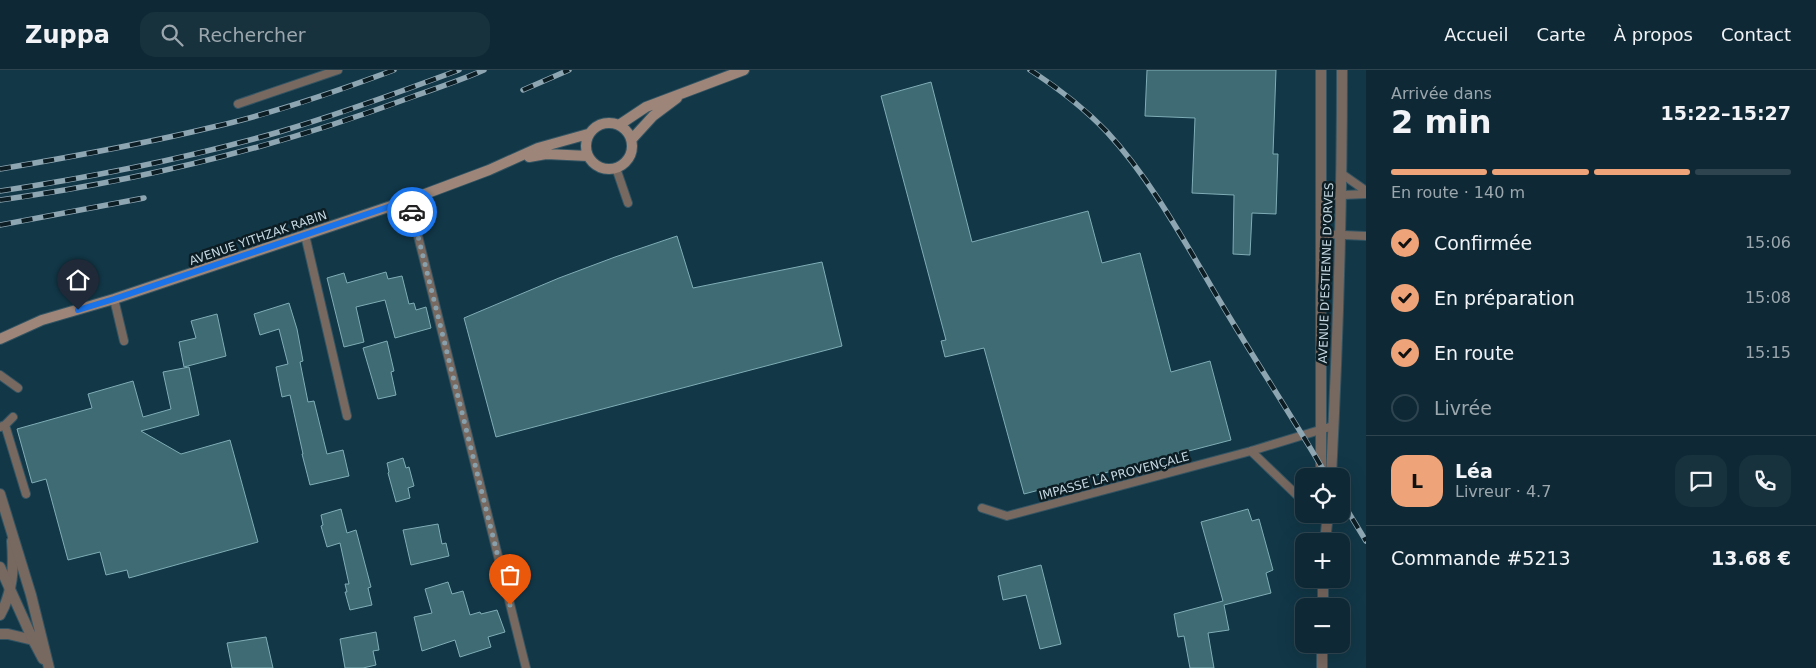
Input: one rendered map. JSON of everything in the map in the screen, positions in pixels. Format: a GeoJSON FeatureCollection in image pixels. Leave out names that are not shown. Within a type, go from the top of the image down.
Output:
{"type":"FeatureCollection","features":[{"type":"Feature","properties":{"kind":"main road"},"geometry":{"type":"LineString","coordinates":[[619,125],[646,107],[744,70]]}},
{"type":"Feature","properties":{"kind":"main road"},"geometry":{"type":"LineString","coordinates":[[632,139],[653,116],[668,107],[682,94]]}},
{"type":"Feature","properties":{"kind":"main road"},"geometry":{"type":"LineString","coordinates":[[519,158],[554,143],[588,134],[596,126],[606,122],[625,128],[632,139],[629,158],[616,168],[602,168],[591,161],[588,156],[586,150],[588,134]]}},
{"type":"Feature","properties":{"kind":"main road"},"geometry":{"type":"LineString","coordinates":[[519,158],[546,154],[588,156]]}},
{"type":"Feature","properties":{"kind":"main road","name":"AVENUE YITHZAK RABIN"},"geometry":{"type":"LineString","coordinates":[[1,339],[42,320],[114,299],[409,200],[519,158]]}},
{"type":"Feature","properties":{"kind":"street","name":"AVENUE D'ESTIENNE D'ORVES"},"geometry":{"type":"LineString","coordinates":[[1321,70],[1321,468]]}},
{"type":"Feature","properties":{"kind":"street","name":"AVENUE D'ESTIENNE D'ORVES"},"geometry":{"type":"LineString","coordinates":[[1331,468],[1342,174],[1342,70]]}},
{"type":"Feature","properties":{"kind":"street"},"geometry":{"type":"LineString","coordinates":[[0,494],[2,511],[12,535],[31,595],[48,668]]}},
{"type":"Feature","properties":{"kind":"street"},"geometry":{"type":"LineString","coordinates":[[0,615],[10,590],[14,565],[12,535]]}},
{"type":"Feature","properties":{"kind":"street"},"geometry":{"type":"LineString","coordinates":[[0,567],[33,640],[48,668]]}},
{"type":"Feature","properties":{"kind":"street"},"geometry":{"type":"LineString","coordinates":[[0,634],[33,640]]}},
{"type":"Feature","properties":{"kind":"street"},"geometry":{"type":"LineString","coordinates":[[1322,653],[1322,668]]}},
{"type":"Feature","properties":{"kind":"lane"},"geometry":{"type":"LineString","coordinates":[[238,104],[338,70]]}},
{"type":"Feature","properties":{"kind":"lane"},"geometry":{"type":"LineString","coordinates":[[616,168],[628,203]]}},
{"type":"Feature","properties":{"kind":"lane"},"geometry":{"type":"LineString","coordinates":[[1342,174],[1366,193]]}},
{"type":"Feature","properties":{"kind":"lane"},"geometry":{"type":"LineString","coordinates":[[1321,196],[1366,193]]}},
{"type":"Feature","properties":{"kind":"lane"},"geometry":{"type":"LineString","coordinates":[[409,200],[526,668]]}},
{"type":"Feature","properties":{"kind":"lane"},"geometry":{"type":"LineString","coordinates":[[1321,234],[1366,236]]}},
{"type":"Feature","properties":{"kind":"lane"},"geometry":{"type":"LineString","coordinates":[[305,235],[347,416]]}},
{"type":"Feature","properties":{"kind":"lane"},"geometry":{"type":"LineString","coordinates":[[114,299],[124,340]]}},
{"type":"Feature","properties":{"kind":"lane"},"geometry":{"type":"LineString","coordinates":[[0,375],[18,388]]}},
{"type":"Feature","properties":{"kind":"lane"},"geometry":{"type":"LineString","coordinates":[[14,417],[3,426],[26,494]]}},
{"type":"Feature","properties":{"kind":"lane","name":"IMPASSE LA PROVENÇALE"},"geometry":{"type":"LineString","coordinates":[[982,508],[1007,516],[1251,451],[1333,426]]}},
{"type":"Feature","properties":{"kind":"lane"},"geometry":{"type":"LineString","coordinates":[[1251,451],[1295,493]]}},
{"type":"Feature","properties":{"kind":"building"},"geometry":{"type":"Polygon","coordinates":[[[1147,70],[1276,70],[1273,154],[1278,154],[1276,214],[1252,213],[1250,255],[1233,254],[1234,195],[1192,193],[1195,118],[1145,116],[1147,70]]]}},
{"type":"Feature","properties":{"kind":"building"},"geometry":{"type":"Polygon","coordinates":[[[931,82],[972,242],[1088,211],[1102,263],[1140,253],[1171,372],[1210,361],[1231,440],[1024,494],[984,348],[945,357],[941,341],[946,340],[881,96],[931,82]]]}},
{"type":"Feature","properties":{"kind":"building"},"geometry":{"type":"Polygon","coordinates":[[[677,236],[693,288],[822,262],[842,346],[496,437],[464,318],[559,278],[677,236]]]}},
{"type":"Feature","properties":{"kind":"building"},"geometry":{"type":"Polygon","coordinates":[[[386,272],[388,279],[402,276],[409,304],[414,303],[416,310],[426,307],[431,328],[395,338],[385,300],[356,307],[364,342],[344,347],[327,278],[344,273],[347,283],[386,272]]]}},
{"type":"Feature","properties":{"kind":"building"},"geometry":{"type":"Polygon","coordinates":[[[289,303],[297,329],[303,361],[300,362],[308,402],[314,401],[327,454],[343,450],[349,476],[310,485],[290,395],[282,397],[276,367],[288,364],[279,329],[260,335],[254,314],[289,303]]]}},
{"type":"Feature","properties":{"kind":"building"},"geometry":{"type":"Polygon","coordinates":[[[217,314],[226,356],[184,367],[179,342],[196,338],[191,321],[217,314]]]}},
{"type":"Feature","properties":{"kind":"building"},"geometry":{"type":"Polygon","coordinates":[[[387,341],[394,371],[391,372],[396,395],[378,399],[363,348],[387,341]]]}},
{"type":"Feature","properties":{"kind":"building"},"geometry":{"type":"Polygon","coordinates":[[[189,367],[199,415],[141,431],[181,454],[230,440],[258,542],[129,578],[127,570],[106,575],[100,552],[68,560],[46,479],[32,483],[17,429],[92,408],[88,394],[133,381],[143,417],[171,409],[163,372],[189,367]]]}},
{"type":"Feature","properties":{"kind":"building"},"geometry":{"type":"Polygon","coordinates":[[[403,458],[406,468],[409,467],[414,486],[408,488],[410,498],[396,502],[387,463],[403,458]]]}},
{"type":"Feature","properties":{"kind":"building"},"geometry":{"type":"Polygon","coordinates":[[[341,509],[347,533],[356,530],[371,587],[368,588],[372,605],[350,610],[345,592],[347,592],[345,584],[349,584],[340,543],[327,547],[321,526],[323,525],[321,515],[341,509]]]}},
{"type":"Feature","properties":{"kind":"building"},"geometry":{"type":"Polygon","coordinates":[[[1248,509],[1252,521],[1259,519],[1273,570],[1266,573],[1271,593],[1224,605],[1229,630],[1208,633],[1214,668],[1190,668],[1184,636],[1178,637],[1174,614],[1223,601],[1201,522],[1248,509]]]}},
{"type":"Feature","properties":{"kind":"building"},"geometry":{"type":"Polygon","coordinates":[[[438,524],[442,544],[446,543],[449,556],[411,565],[403,530],[438,524]]]}},
{"type":"Feature","properties":{"kind":"building"},"geometry":{"type":"Polygon","coordinates":[[[1041,565],[1061,644],[1040,649],[1026,595],[1003,600],[998,576],[1041,565]]]}},
{"type":"Feature","properties":{"kind":"building"},"geometry":{"type":"Polygon","coordinates":[[[448,582],[452,594],[463,591],[470,615],[497,610],[505,632],[488,637],[491,647],[460,657],[455,640],[422,651],[414,617],[432,613],[425,589],[448,582]]]}},
{"type":"Feature","properties":{"kind":"building"},"geometry":{"type":"Polygon","coordinates":[[[376,632],[379,650],[373,651],[376,665],[363,668],[345,668],[340,639],[376,632]]]}},
{"type":"Feature","properties":{"kind":"building"},"geometry":{"type":"Polygon","coordinates":[[[266,637],[273,668],[232,668],[227,643],[266,637]]]}},
{"type":"Feature","properties":{"kind":"railway"},"geometry":{"type":"LineString","coordinates":[[0,169],[134,145],[236,121],[305,102],[394,70]]}},
{"type":"Feature","properties":{"kind":"railway"},"geometry":{"type":"LineString","coordinates":[[0,191],[141,166],[245,141],[302,125],[459,70]]}},
{"type":"Feature","properties":{"kind":"railway"},"geometry":{"type":"LineString","coordinates":[[0,200],[104,183],[258,147],[359,116],[484,70]]}},
{"type":"Feature","properties":{"kind":"railway"},"geometry":{"type":"LineString","coordinates":[[523,90],[569,70]]}},
{"type":"Feature","properties":{"kind":"railway"},"geometry":{"type":"LineString","coordinates":[[1030,70],[1051,84],[1098,123],[1142,175],[1173,222],[1322,468]]}},
{"type":"Feature","properties":{"kind":"railway"},"geometry":{"type":"LineString","coordinates":[[0,225],[144,198]]}},
{"type":"Feature","properties":{"kind":"railway"},"geometry":{"type":"LineString","coordinates":[[1350,515],[1366,541]]}},
{"type":"Feature","properties":{"kind":"way so far"},"geometry":{"type":"LineString","coordinates":[[412,212],[438,309],[510,605]]}},
{"type":"Feature","properties":{"kind":"route"},"geometry":{"type":"LineString","coordinates":[[78,310],[409,200],[412,212]]}}]}
